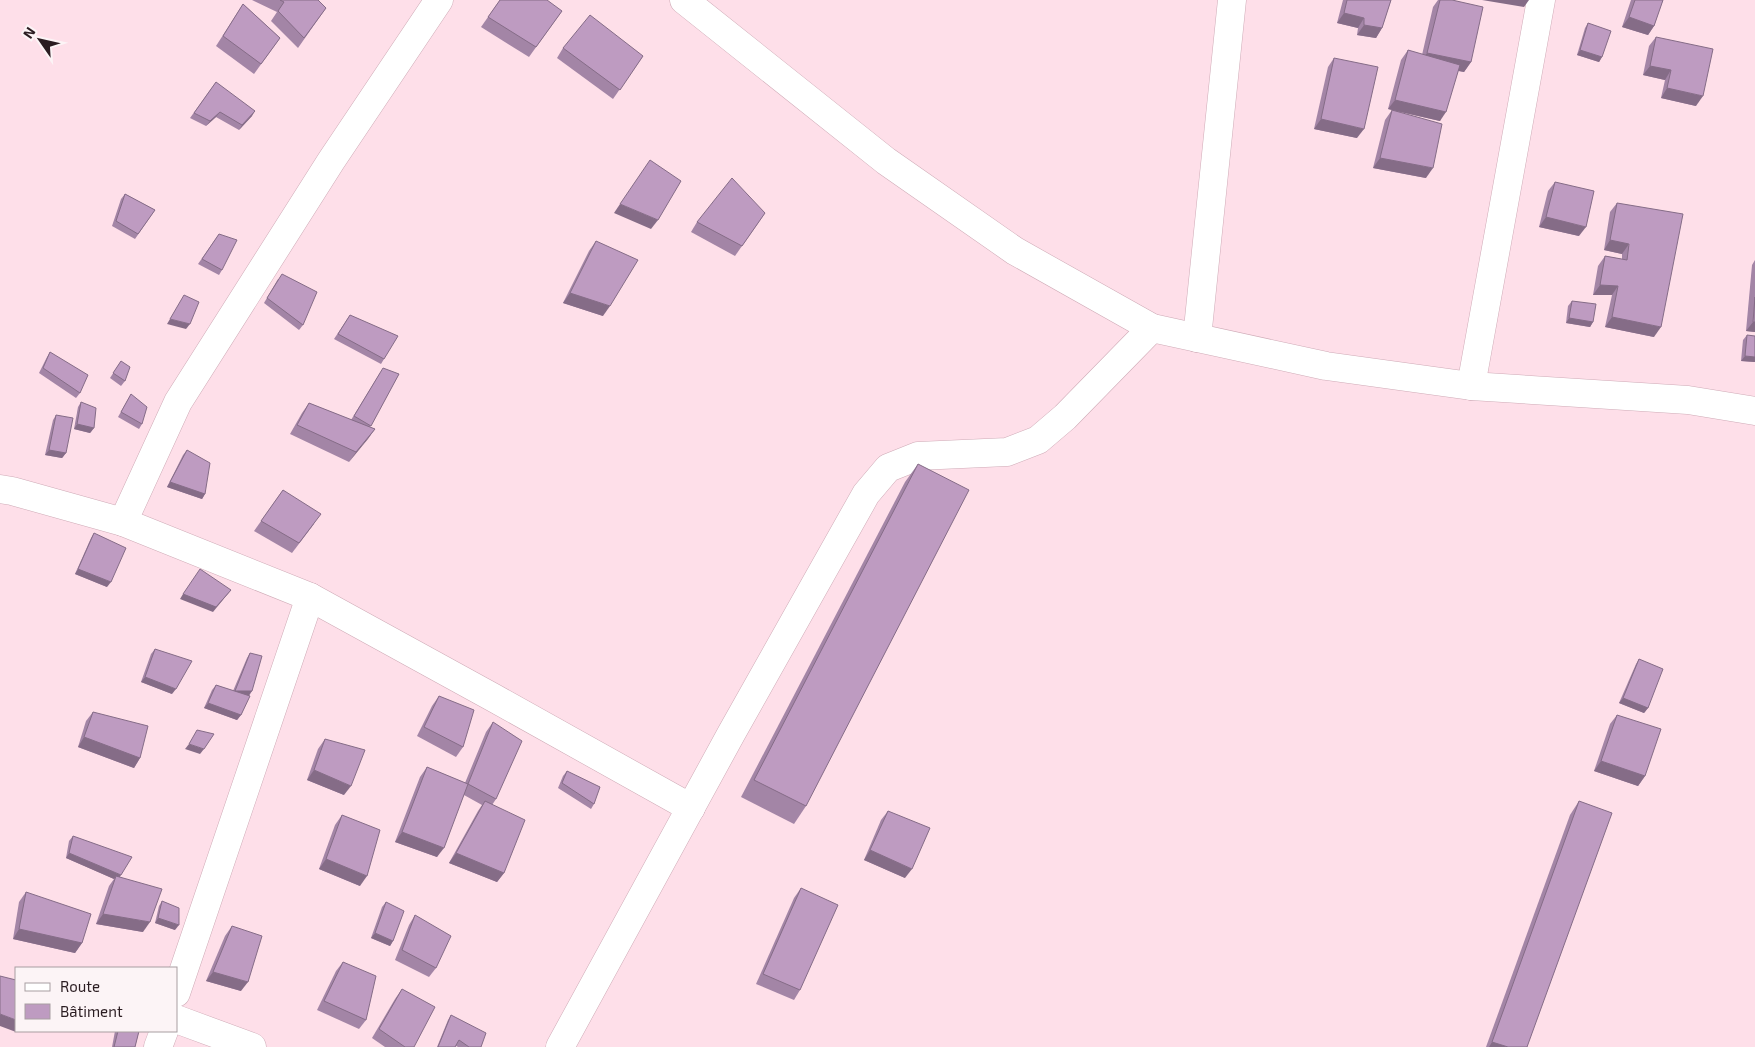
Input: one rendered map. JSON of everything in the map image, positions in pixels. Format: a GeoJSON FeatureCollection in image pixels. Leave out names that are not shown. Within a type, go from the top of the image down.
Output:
{"type":"FeatureCollection","features":[{"type":"Feature","properties":{"kind":"street"},"geometry":{"type":"LineString","coordinates":[[124,522],[178,402],[331,161],[439,0]]}},
{"type":"Feature","properties":{"kind":"street"},"geometry":{"type":"LineString","coordinates":[[684,0],[878,155],[910,178],[1016,251],[1152,328],[1326,366],[1471,386],[1688,400],[1755,411]]}},
{"type":"Feature","properties":{"kind":"street"},"geometry":{"type":"LineString","coordinates":[[1197,338],[1232,0]]}},
{"type":"Feature","properties":{"kind":"street"},"geometry":{"type":"LineString","coordinates":[[1471,386],[1541,0]]}},
{"type":"Feature","properties":{"kind":"street"},"geometry":{"type":"LineString","coordinates":[[560,1047],[866,494],[888,468],[918,456],[1007,452],[1038,440],[1065,417],[1152,328]]}},
{"type":"Feature","properties":{"kind":"street"},"geometry":{"type":"LineString","coordinates":[[0,489],[124,522],[310,597],[691,808]]}},
{"type":"Feature","properties":{"kind":"street"},"geometry":{"type":"LineString","coordinates":[[178,987],[310,597]]}},
{"type":"Feature","properties":{"kind":"street"},"geometry":{"type":"LineString","coordinates":[[178,1020],[252,1047]]}},
{"type":"Feature","properties":{"kind":"street"},"geometry":{"type":"LineString","coordinates":[[158,1047],[164,1032]]}},
{"type":"Feature","properties":{"kind":"building"},"geometry":{"type":"Polygon","coordinates":[[[280,0],[318,0],[326,8],[304,38],[278,11],[284,2],[280,0]]]}},
{"type":"Feature","properties":{"kind":"building"},"geometry":{"type":"Polygon","coordinates":[[[500,0],[547,0],[562,11],[536,47],[488,17],[500,0]]]}},
{"type":"Feature","properties":{"kind":"building"},"geometry":{"type":"Polygon","coordinates":[[[1347,0],[1391,0],[1382,28],[1364,25],[1364,18],[1344,13],[1347,0]]]}},
{"type":"Feature","properties":{"kind":"building"},"geometry":{"type":"Polygon","coordinates":[[[1440,0],[1452,0],[1483,7],[1471,62],[1427,53],[1440,0]]]}},
{"type":"Feature","properties":{"kind":"building"},"geometry":{"type":"Polygon","coordinates":[[[1635,0],[1663,0],[1654,26],[1629,17],[1635,0]]]}},
{"type":"Feature","properties":{"kind":"building"},"geometry":{"type":"Polygon","coordinates":[[[243,4],[280,38],[261,64],[223,36],[243,4]]]}},
{"type":"Feature","properties":{"kind":"building"},"geometry":{"type":"Polygon","coordinates":[[[590,15],[643,56],[620,90],[563,48],[590,15]]]}},
{"type":"Feature","properties":{"kind":"building"},"geometry":{"type":"Polygon","coordinates":[[[1588,23],[1611,31],[1602,57],[1580,50],[1588,23]]]}},
{"type":"Feature","properties":{"kind":"building"},"geometry":{"type":"Polygon","coordinates":[[[1656,37],[1713,49],[1703,96],[1667,88],[1671,70],[1650,66],[1656,37]]]}},
{"type":"Feature","properties":{"kind":"building"},"geometry":{"type":"Polygon","coordinates":[[[1408,50],[1460,65],[1446,112],[1395,100],[1408,50]]]}},
{"type":"Feature","properties":{"kind":"building"},"geometry":{"type":"Polygon","coordinates":[[[1334,58],[1378,67],[1364,129],[1321,119],[1334,58]]]}},
{"type":"Feature","properties":{"kind":"building"},"geometry":{"type":"Polygon","coordinates":[[[216,82],[255,111],[242,125],[220,112],[210,121],[194,113],[216,82]]]}},
{"type":"Feature","properties":{"kind":"building"},"geometry":{"type":"Polygon","coordinates":[[[1392,110],[1442,124],[1433,168],[1380,158],[1392,110]]]}},
{"type":"Feature","properties":{"kind":"building"},"geometry":{"type":"Polygon","coordinates":[[[650,160],[681,181],[658,220],[620,204],[650,160]]]}},
{"type":"Feature","properties":{"kind":"building"},"geometry":{"type":"Polygon","coordinates":[[[732,178],[765,213],[742,246],[697,222],[732,178]]]}},
{"type":"Feature","properties":{"kind":"building"},"geometry":{"type":"Polygon","coordinates":[[[1555,182],[1594,191],[1586,227],[1546,217],[1555,182]]]}},
{"type":"Feature","properties":{"kind":"building"},"geometry":{"type":"Polygon","coordinates":[[[125,194],[155,210],[138,234],[116,221],[125,194]]]}},
{"type":"Feature","properties":{"kind":"building"},"geometry":{"type":"Polygon","coordinates":[[[1617,203],[1683,214],[1661,327],[1612,317],[1618,286],[1600,285],[1605,256],[1627,260],[1629,244],[1610,240],[1617,203]]]}},
{"type":"Feature","properties":{"kind":"building"},"geometry":{"type":"Polygon","coordinates":[[[219,234],[237,240],[222,270],[202,259],[219,234]]]}},
{"type":"Feature","properties":{"kind":"building"},"geometry":{"type":"Polygon","coordinates":[[[596,241],[638,260],[610,306],[570,293],[596,241]]]}},
{"type":"Feature","properties":{"kind":"building"},"geometry":{"type":"Polygon","coordinates":[[[282,274],[317,292],[303,325],[267,298],[282,274]]]}},
{"type":"Feature","properties":{"kind":"building"},"geometry":{"type":"Polygon","coordinates":[[[184,295],[199,302],[190,324],[170,319],[184,295]]]}},
{"type":"Feature","properties":{"kind":"building"},"geometry":{"type":"Polygon","coordinates":[[[1755,297],[1755,322],[1753,322],[1755,297]]]}},
{"type":"Feature","properties":{"kind":"building"},"geometry":{"type":"Polygon","coordinates":[[[1572,301],[1596,304],[1593,322],[1569,318],[1572,301]]]}},
{"type":"Feature","properties":{"kind":"building"},"geometry":{"type":"Polygon","coordinates":[[[350,315],[398,336],[384,359],[338,334],[350,315]]]}},
{"type":"Feature","properties":{"kind":"building"},"geometry":{"type":"Polygon","coordinates":[[[1747,335],[1755,336],[1755,357],[1745,356],[1747,335]]]}},
{"type":"Feature","properties":{"kind":"building"},"geometry":{"type":"Polygon","coordinates":[[[50,352],[88,375],[80,393],[43,368],[50,352]]]}},
{"type":"Feature","properties":{"kind":"building"},"geometry":{"type":"Polygon","coordinates":[[[121,361],[130,367],[125,381],[113,373],[121,361]]]}},
{"type":"Feature","properties":{"kind":"building"},"geometry":{"type":"Polygon","coordinates":[[[383,368],[399,374],[371,426],[354,416],[383,368]]]}},
{"type":"Feature","properties":{"kind":"building"},"geometry":{"type":"Polygon","coordinates":[[[131,394],[147,407],[142,424],[121,412],[131,394]]]}},
{"type":"Feature","properties":{"kind":"building"},"geometry":{"type":"Polygon","coordinates":[[[81,402],[96,408],[94,428],[77,424],[81,402]]]}},
{"type":"Feature","properties":{"kind":"building"},"geometry":{"type":"Polygon","coordinates":[[[309,403],[375,429],[356,452],[297,425],[309,403]]]}},
{"type":"Feature","properties":{"kind":"building"},"geometry":{"type":"Polygon","coordinates":[[[56,415],[73,418],[66,453],[49,450],[56,415]]]}},
{"type":"Feature","properties":{"kind":"building"},"geometry":{"type":"Polygon","coordinates":[[[187,450],[210,463],[205,494],[170,482],[187,450]]]}},
{"type":"Feature","properties":{"kind":"building"},"geometry":{"type":"Polygon","coordinates":[[[918,464],[969,490],[806,806],[754,780],[918,464]]]}},
{"type":"Feature","properties":{"kind":"building"},"geometry":{"type":"Polygon","coordinates":[[[283,490],[321,514],[299,543],[261,521],[283,490]]]}},
{"type":"Feature","properties":{"kind":"building"},"geometry":{"type":"Polygon","coordinates":[[[94,533],[126,548],[111,582],[78,569],[94,533]]]}},
{"type":"Feature","properties":{"kind":"building"},"geometry":{"type":"Polygon","coordinates":[[[200,569],[231,590],[216,607],[183,594],[200,569]]]}},
{"type":"Feature","properties":{"kind":"building"},"geometry":{"type":"Polygon","coordinates":[[[155,649],[192,661],[176,689],[145,677],[155,649]]]}},
{"type":"Feature","properties":{"kind":"building"},"geometry":{"type":"Polygon","coordinates":[[[250,653],[262,656],[252,691],[235,691],[250,653]]]}},
{"type":"Feature","properties":{"kind":"building"},"geometry":{"type":"Polygon","coordinates":[[[1639,659],[1663,669],[1648,708],[1623,698],[1639,659]]]}},
{"type":"Feature","properties":{"kind":"building"},"geometry":{"type":"Polygon","coordinates":[[[216,685],[250,696],[241,715],[208,703],[216,685]]]}},
{"type":"Feature","properties":{"kind":"building"},"geometry":{"type":"Polygon","coordinates":[[[439,696],[474,710],[463,747],[424,727],[439,696]]]}},
{"type":"Feature","properties":{"kind":"building"},"geometry":{"type":"Polygon","coordinates":[[[93,712],[148,726],[140,758],[84,737],[93,712]]]}},
{"type":"Feature","properties":{"kind":"building"},"geometry":{"type":"Polygon","coordinates":[[[1617,715],[1661,729],[1645,776],[1601,761],[1617,715]]]}},
{"type":"Feature","properties":{"kind":"building"},"geometry":{"type":"Polygon","coordinates":[[[493,722],[522,741],[496,799],[468,784],[493,722]]]}},
{"type":"Feature","properties":{"kind":"building"},"geometry":{"type":"Polygon","coordinates":[[[197,730],[214,734],[204,749],[189,744],[197,730]]]}},
{"type":"Feature","properties":{"kind":"building"},"geometry":{"type":"Polygon","coordinates":[[[325,739],[365,750],[351,786],[314,770],[325,739]]]}},
{"type":"Feature","properties":{"kind":"building"},"geometry":{"type":"Polygon","coordinates":[[[427,767],[468,784],[444,848],[402,832],[427,767]]]}},
{"type":"Feature","properties":{"kind":"building"},"geometry":{"type":"Polygon","coordinates":[[[567,771],[600,787],[594,804],[562,783],[567,771]]]}},
{"type":"Feature","properties":{"kind":"building"},"geometry":{"type":"Polygon","coordinates":[[[485,801],[525,820],[504,873],[456,853],[485,801]]]}},
{"type":"Feature","properties":{"kind":"building"},"geometry":{"type":"Polygon","coordinates":[[[1579,801],[1612,813],[1527,1047],[1508,1047],[1492,1042],[1579,801]]]}},
{"type":"Feature","properties":{"kind":"building"},"geometry":{"type":"Polygon","coordinates":[[[888,811],[930,828],[912,869],[870,850],[888,811]]]}},
{"type":"Feature","properties":{"kind":"building"},"geometry":{"type":"Polygon","coordinates":[[[342,815],[380,830],[367,876],[326,859],[342,815]]]}},
{"type":"Feature","properties":{"kind":"building"},"geometry":{"type":"Polygon","coordinates":[[[73,836],[132,857],[121,875],[69,853],[73,836]]]}},
{"type":"Feature","properties":{"kind":"building"},"geometry":{"type":"Polygon","coordinates":[[[116,876],[162,889],[150,922],[103,914],[116,876]]]}},
{"type":"Feature","properties":{"kind":"building"},"geometry":{"type":"Polygon","coordinates":[[[801,888],[838,905],[800,990],[763,974],[801,888]]]}},
{"type":"Feature","properties":{"kind":"building"},"geometry":{"type":"Polygon","coordinates":[[[26,892],[91,914],[82,943],[19,929],[26,892]]]}},
{"type":"Feature","properties":{"kind":"building"},"geometry":{"type":"Polygon","coordinates":[[[162,901],[179,908],[179,925],[158,918],[162,901]]]}},
{"type":"Feature","properties":{"kind":"building"},"geometry":{"type":"Polygon","coordinates":[[[386,902],[404,911],[393,941],[375,933],[386,902]]]}},
{"type":"Feature","properties":{"kind":"building"},"geometry":{"type":"Polygon","coordinates":[[[415,915],[451,936],[436,968],[402,950],[415,915]]]}},
{"type":"Feature","properties":{"kind":"building"},"geometry":{"type":"Polygon","coordinates":[[[232,926],[262,936],[248,982],[213,972],[232,926]]]}},
{"type":"Feature","properties":{"kind":"building"},"geometry":{"type":"Polygon","coordinates":[[[343,962],[376,976],[366,1020],[324,1001],[343,962]]]}},
{"type":"Feature","properties":{"kind":"building"},"geometry":{"type":"Polygon","coordinates":[[[0,976],[15,980],[15,1020],[0,1014],[0,976]]]}},
{"type":"Feature","properties":{"kind":"building"},"geometry":{"type":"Polygon","coordinates":[[[402,989],[435,1007],[414,1047],[405,1047],[379,1029],[402,989]]]}},
{"type":"Feature","properties":{"kind":"building"},"geometry":{"type":"Polygon","coordinates":[[[451,1015],[486,1033],[481,1047],[469,1047],[459,1040],[455,1047],[438,1047],[451,1015]]]}},
{"type":"Feature","properties":{"kind":"building"},"geometry":{"type":"Polygon","coordinates":[[[118,1032],[139,1032],[135,1047],[114,1047],[118,1032]]]}}]}
